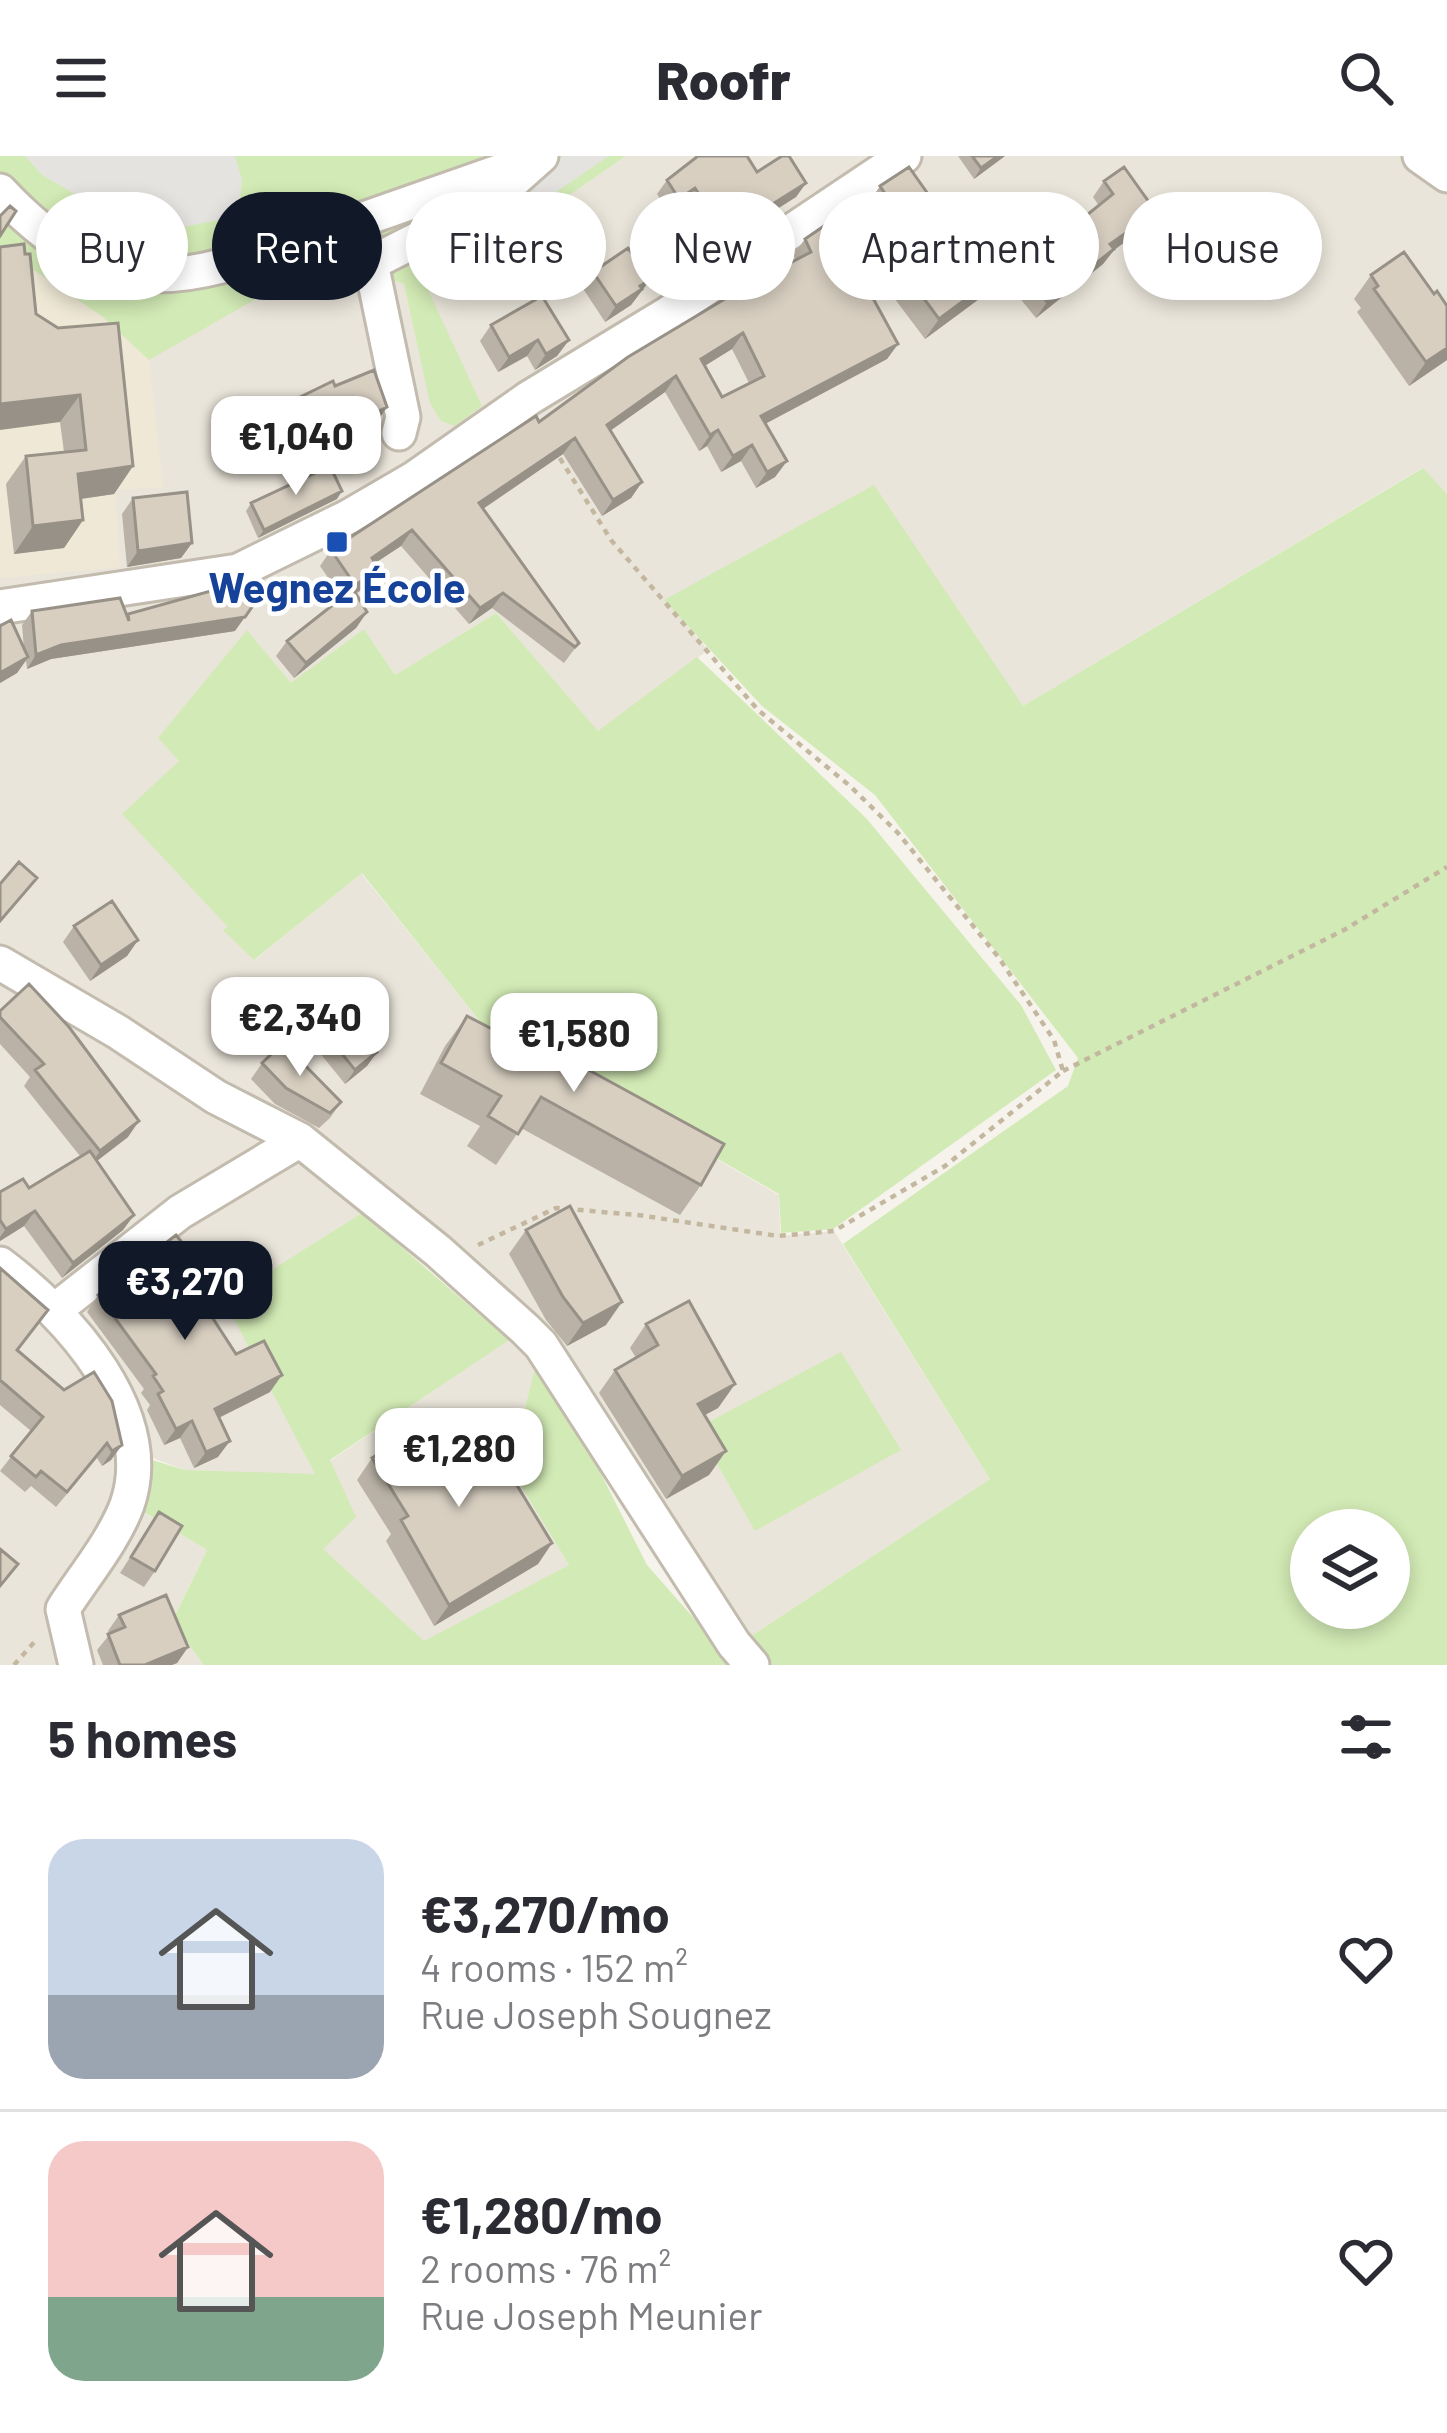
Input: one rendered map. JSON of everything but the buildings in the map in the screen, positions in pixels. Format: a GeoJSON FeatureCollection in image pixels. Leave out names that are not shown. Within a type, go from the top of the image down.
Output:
{"type":"FeatureCollection","features":[{"type":"Feature","properties":{"kind":"street"},"geometry":{"type":"LineString","coordinates":[[0,607],[238,572],[415,478],[529,398],[670,313],[904,156]]}},
{"type":"Feature","properties":{"kind":"street"},"geometry":{"type":"LineString","coordinates":[[1420,156],[1447,175]]}},
{"type":"Feature","properties":{"kind":"street"},"geometry":{"type":"LineString","coordinates":[[382,240],[456,220],[504,189],[537,158]]}},
{"type":"Feature","properties":{"kind":"street"},"geometry":{"type":"LineString","coordinates":[[0,191],[34,224],[80,256],[112,271],[154,277],[212,269]]}},
{"type":"Feature","properties":{"kind":"street"},"geometry":{"type":"LineString","coordinates":[[377,300],[403,416],[399,433],[415,478]]}},
{"type":"Feature","properties":{"kind":"street"},"geometry":{"type":"LineString","coordinates":[[0,963],[216,1097],[300,1140],[451,1262],[541,1345],[752,1665]]}},
{"type":"Feature","properties":{"kind":"street"},"geometry":{"type":"LineString","coordinates":[[55,1310],[180,1212],[300,1140]]}},
{"type":"Feature","properties":{"kind":"street"},"geometry":{"type":"LineString","coordinates":[[0,1264],[55,1310],[118,1396],[136,1454],[128,1502],[119,1523],[63,1609],[76,1665]]}},
{"type":"Feature","properties":{"kind":"path"},"geometry":{"type":"LineString","coordinates":[[554,449],[610,540],[758,710],[850,786],[898,833],[999,958],[1054,1040],[1063,1071]]}},
{"type":"Feature","properties":{"kind":"path"},"geometry":{"type":"LineString","coordinates":[[451,1262],[482,1242],[556,1208],[778,1236],[834,1231],[945,1166],[1063,1071],[1345,930],[1447,867]]}},
{"type":"Feature","properties":{"kind":"shaded area"},"geometry":{"type":"Polygon","coordinates":[[[25,156],[235,156],[242,180],[241,192],[212,192],[212,221],[188,226],[188,192],[71,192],[42,175],[25,156]]]}},
{"type":"Feature","properties":{"kind":"shaded area"},"geometry":{"type":"Polygon","coordinates":[[[563,156],[609,156],[556,192],[520,192],[517,188],[563,156]]]}},
{"type":"Feature","properties":{"kind":"shaded area"},"geometry":{"type":"Polygon","coordinates":[[[626,156],[1447,156],[1447,494],[1422,468],[1023,706],[665,599],[708,650],[598,732],[496,613],[395,675],[364,629],[291,684],[247,630],[287,874],[255,960],[361,873],[483,1025],[779,1195],[780,1236],[834,1231],[990,1479],[742,1642],[541,1346],[510,1468],[569,1565],[424,1642],[322,1549],[330,1461],[524,1329],[378,1203],[225,1300],[316,1475],[185,1470],[142,1454],[134,1507],[207,1550],[172,1620],[204,1665],[0,1665],[0,247],[36,253],[36,300],[188,300],[188,278],[212,282],[212,300],[382,300],[382,276],[406,284],[406,300],[606,300],[606,192],[574,192],[626,156]]]}},
{"type":"Feature","properties":{"kind":"shaded area"},"geometry":{"type":"Polygon","coordinates":[[[0,247],[36,271],[36,300],[78,300],[149,360],[163,487],[115,490],[120,567],[0,578],[0,247]]]}},
{"type":"Feature","properties":{"kind":"green space"},"geometry":{"type":"Polygon","coordinates":[[[0,156],[626,156],[574,192],[406,192],[406,293],[404,284],[382,276],[382,192],[212,192],[212,300],[254,300],[149,360],[78,300],[188,300],[188,192],[36,192],[36,271],[0,247],[0,156]]]}},
{"type":"Feature","properties":{"kind":"green space"},"geometry":{"type":"Polygon","coordinates":[[[407,300],[433,300],[482,406],[455,426],[441,421],[430,403],[407,300]]]}},
{"type":"Feature","properties":{"kind":"green space"},"geometry":{"type":"Polygon","coordinates":[[[1423,468],[1447,494],[1447,1665],[762,1665],[742,1642],[990,1479],[843,1244],[1068,1086],[1078,1058],[875,795],[762,706],[664,600],[874,485],[1023,706],[1423,468]]]}},
{"type":"Feature","properties":{"kind":"green space"},"geometry":{"type":"Polygon","coordinates":[[[496,613],[598,731],[697,657],[866,818],[1021,1005],[1056,1070],[833,1229],[781,1233],[779,1194],[483,1025],[362,873],[254,960],[122,814],[179,761],[158,738],[247,630],[291,683],[364,629],[395,675],[496,613]]]}},
{"type":"Feature","properties":{"kind":"green space"},"geometry":{"type":"Polygon","coordinates":[[[362,1213],[509,1340],[330,1460],[356,1517],[323,1549],[424,1641],[569,1565],[510,1468],[535,1368],[599,1470],[647,1565],[735,1665],[204,1665],[172,1621],[207,1550],[142,1511],[149,1459],[185,1470],[315,1474],[224,1300],[362,1213]]]}},
{"type":"Feature","properties":{"kind":"green space"},"geometry":{"type":"Polygon","coordinates":[[[841,1352],[901,1450],[755,1531],[697,1428],[841,1352]]]}},
{"type":"Feature","properties":{"kind":"place","name":"Wegnez École"},"geometry":{"type":"Point","coordinates":[337,542]}}]}
